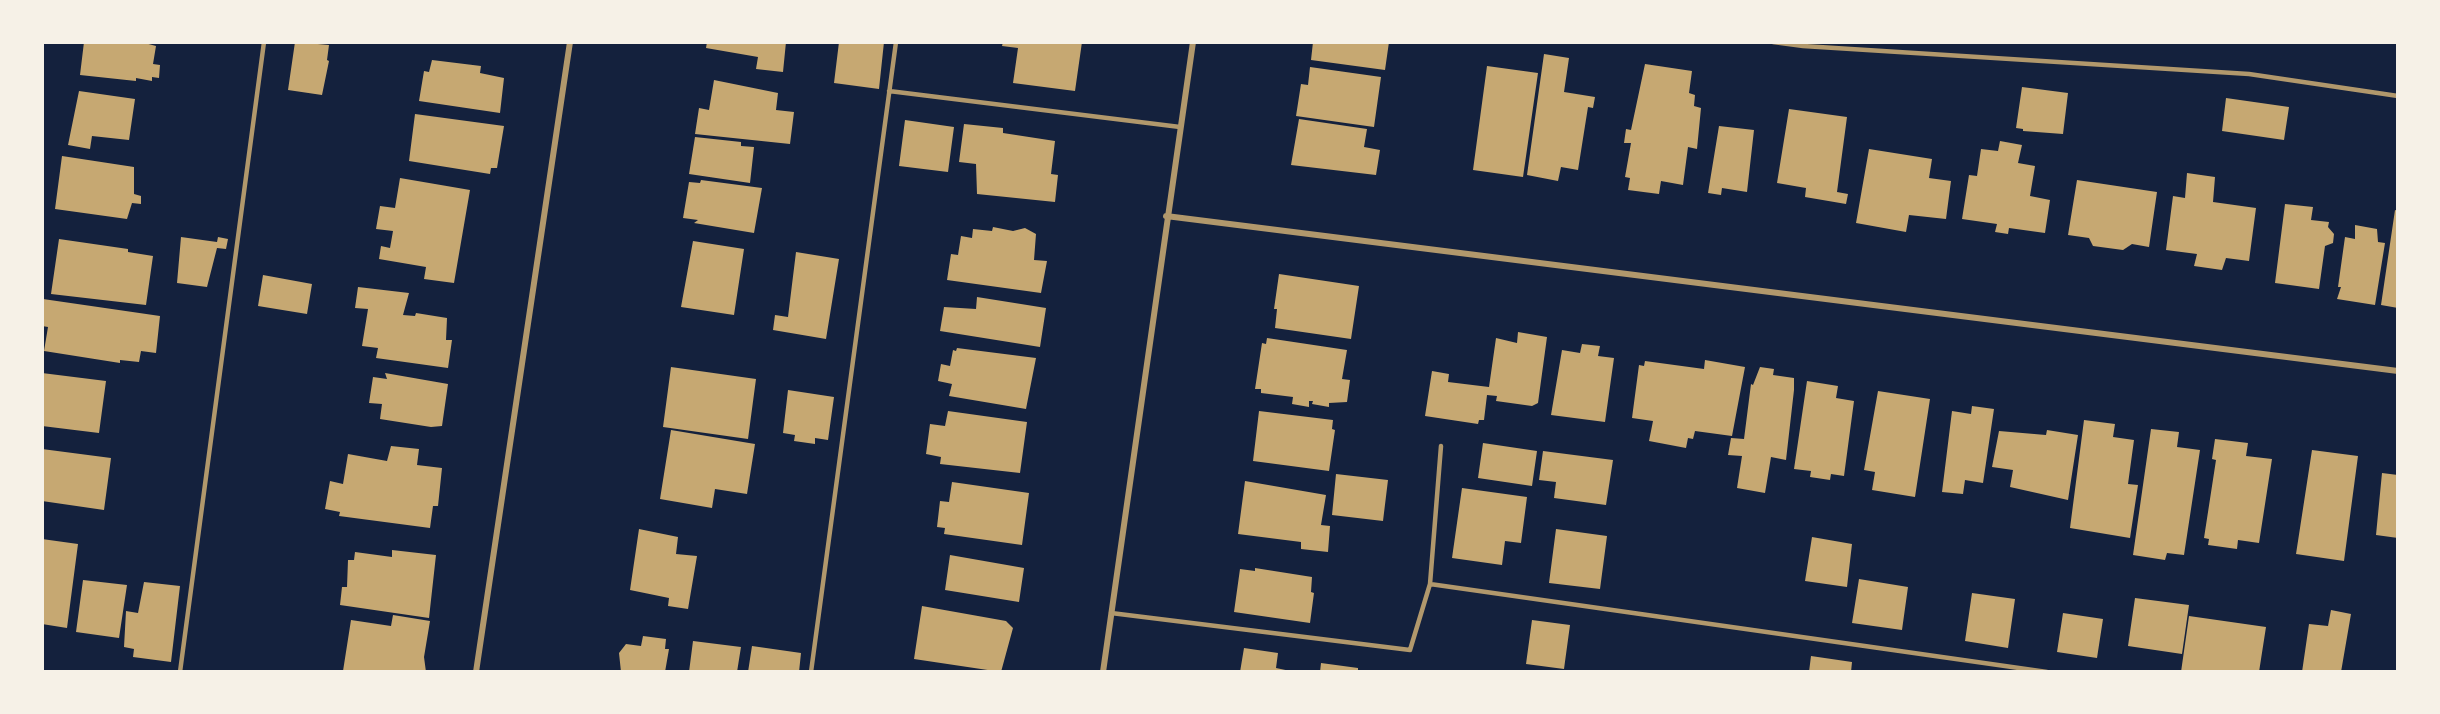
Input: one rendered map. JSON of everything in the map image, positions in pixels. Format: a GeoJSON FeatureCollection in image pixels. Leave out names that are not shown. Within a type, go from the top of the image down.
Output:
{"type":"FeatureCollection","features":[{"type":"Feature","properties":{"kind":"street"},"geometry":{"type":"LineString","coordinates":[[476,672],[570,42]]}},
{"type":"Feature","properties":{"kind":"street"},"geometry":{"type":"LineString","coordinates":[[1103,672],[1166,216],[1193,42]]}},
{"type":"Feature","properties":{"kind":"street"},"geometry":{"type":"LineString","coordinates":[[1166,216],[2398,371]]}},
{"type":"Feature","properties":{"kind":"lane"},"geometry":{"type":"LineString","coordinates":[[180,672],[264,42]]}},
{"type":"Feature","properties":{"kind":"lane"},"geometry":{"type":"LineString","coordinates":[[811,672],[896,42]]}},
{"type":"Feature","properties":{"kind":"lane"},"geometry":{"type":"LineString","coordinates":[[1773,42],[1803,46],[2249,74],[2398,96]]}},
{"type":"Feature","properties":{"kind":"lane"},"geometry":{"type":"LineString","coordinates":[[889,91],[1180,127]]}},
{"type":"Feature","properties":{"kind":"lane"},"geometry":{"type":"LineString","coordinates":[[1111,613],[1410,650],[1430,584],[1441,446]]}},
{"type":"Feature","properties":{"kind":"lane"},"geometry":{"type":"LineString","coordinates":[[1430,584],[2047,672]]}},
{"type":"Feature","properties":{"kind":"building"},"geometry":{"type":"Polygon","coordinates":[[[84,42],[141,42],[156,46],[153,64],[160,65],[159,78],[152,77],[152,81],[136,78],[136,81],[80,75],[84,42]]]}},
{"type":"Feature","properties":{"kind":"building"},"geometry":{"type":"Polygon","coordinates":[[[295,42],[329,45],[327,60],[329,61],[322,95],[288,90],[295,42]]]}},
{"type":"Feature","properties":{"kind":"building"},"geometry":{"type":"Polygon","coordinates":[[[707,42],[786,42],[783,72],[756,69],[758,57],[706,48],[707,42]]]}},
{"type":"Feature","properties":{"kind":"building"},"geometry":{"type":"Polygon","coordinates":[[[839,42],[884,42],[879,89],[834,83],[839,42]]]}},
{"type":"Feature","properties":{"kind":"building"},"geometry":{"type":"Polygon","coordinates":[[[1003,42],[1082,42],[1075,91],[1013,83],[1018,48],[1002,46],[1003,42]]]}},
{"type":"Feature","properties":{"kind":"building"},"geometry":{"type":"Polygon","coordinates":[[[1313,42],[1389,42],[1385,70],[1311,60],[1313,42]]]}},
{"type":"Feature","properties":{"kind":"building"},"geometry":{"type":"Polygon","coordinates":[[[1544,54],[1569,58],[1564,92],[1595,97],[1593,108],[1588,107],[1578,170],[1561,167],[1558,181],[1527,175],[1544,54]]]}},
{"type":"Feature","properties":{"kind":"building"},"geometry":{"type":"Polygon","coordinates":[[[432,60],[481,66],[480,73],[504,78],[500,113],[419,101],[424,71],[429,72],[432,60]]]}},
{"type":"Feature","properties":{"kind":"building"},"geometry":{"type":"Polygon","coordinates":[[[1645,64],[1692,71],[1689,93],[1695,95],[1694,106],[1701,108],[1697,149],[1688,147],[1683,185],[1661,181],[1659,194],[1628,190],[1630,178],[1625,177],[1631,143],[1624,143],[1626,129],[1631,130],[1645,64]]]}},
{"type":"Feature","properties":{"kind":"building"},"geometry":{"type":"Polygon","coordinates":[[[1487,66],[1538,73],[1523,177],[1473,170],[1487,66]]]}},
{"type":"Feature","properties":{"kind":"building"},"geometry":{"type":"Polygon","coordinates":[[[1310,67],[1381,77],[1374,127],[1296,116],[1301,84],[1308,85],[1310,67]]]}},
{"type":"Feature","properties":{"kind":"building"},"geometry":{"type":"Polygon","coordinates":[[[714,80],[778,93],[776,110],[794,112],[790,144],[695,134],[699,108],[709,110],[714,80]]]}},
{"type":"Feature","properties":{"kind":"building"},"geometry":{"type":"Polygon","coordinates":[[[2022,87],[2068,93],[2063,134],[2023,131],[2023,129],[2016,128],[2022,87]]]}},
{"type":"Feature","properties":{"kind":"building"},"geometry":{"type":"Polygon","coordinates":[[[79,91],[135,99],[129,140],[92,136],[90,149],[68,145],[79,91]]]}},
{"type":"Feature","properties":{"kind":"building"},"geometry":{"type":"Polygon","coordinates":[[[2226,98],[2289,107],[2284,140],[2222,131],[2226,98]]]}},
{"type":"Feature","properties":{"kind":"building"},"geometry":{"type":"Polygon","coordinates":[[[1789,109],[1847,117],[1837,192],[1848,194],[1846,204],[1805,197],[1806,188],[1777,183],[1789,109]]]}},
{"type":"Feature","properties":{"kind":"building"},"geometry":{"type":"Polygon","coordinates":[[[415,114],[504,126],[497,168],[491,168],[490,174],[409,161],[415,114]]]}},
{"type":"Feature","properties":{"kind":"building"},"geometry":{"type":"Polygon","coordinates":[[[1299,119],[1367,129],[1364,147],[1380,150],[1376,175],[1291,165],[1299,119]]]}},
{"type":"Feature","properties":{"kind":"building"},"geometry":{"type":"Polygon","coordinates":[[[905,120],[954,127],[948,172],[899,166],[905,120]]]}},
{"type":"Feature","properties":{"kind":"building"},"geometry":{"type":"Polygon","coordinates":[[[964,124],[1003,128],[1003,133],[1055,141],[1051,174],[1058,175],[1055,202],[977,194],[976,164],[959,162],[964,124]]]}},
{"type":"Feature","properties":{"kind":"building"},"geometry":{"type":"Polygon","coordinates":[[[1719,126],[1754,130],[1747,192],[1722,188],[1721,195],[1708,193],[1719,126]]]}},
{"type":"Feature","properties":{"kind":"building"},"geometry":{"type":"Polygon","coordinates":[[[695,137],[741,142],[741,146],[754,147],[750,183],[689,174],[695,137]]]}},
{"type":"Feature","properties":{"kind":"building"},"geometry":{"type":"Polygon","coordinates":[[[2000,141],[2022,145],[2018,163],[2035,166],[2030,196],[2050,200],[2045,233],[2009,228],[2008,234],[1995,232],[1997,224],[1962,219],[1969,175],[1977,176],[1981,149],[1998,151],[2000,141]]]}},
{"type":"Feature","properties":{"kind":"building"},"geometry":{"type":"Polygon","coordinates":[[[1869,149],[1932,159],[1929,178],[1951,181],[1946,219],[1909,215],[1906,232],[1856,223],[1869,149]]]}},
{"type":"Feature","properties":{"kind":"building"},"geometry":{"type":"Polygon","coordinates":[[[62,156],[134,167],[134,194],[141,196],[141,204],[132,203],[127,219],[55,209],[62,156]]]}},
{"type":"Feature","properties":{"kind":"building"},"geometry":{"type":"Polygon","coordinates":[[[2187,173],[2215,177],[2213,202],[2256,208],[2249,261],[2226,258],[2222,270],[2194,266],[2197,254],[2166,250],[2173,196],[2185,198],[2187,173]]]}},
{"type":"Feature","properties":{"kind":"building"},"geometry":{"type":"Polygon","coordinates":[[[400,178],[470,190],[454,283],[424,279],[426,267],[379,259],[381,246],[390,248],[393,231],[376,229],[380,206],[395,208],[400,178]]]}},
{"type":"Feature","properties":{"kind":"building"},"geometry":{"type":"Polygon","coordinates":[[[701,180],[762,188],[754,233],[694,223],[698,220],[683,218],[689,182],[700,183],[701,180]]]}},
{"type":"Feature","properties":{"kind":"building"},"geometry":{"type":"Polygon","coordinates":[[[2077,180],[2157,192],[2149,247],[2132,244],[2123,250],[2093,246],[2089,238],[2068,235],[2077,180]]]}},
{"type":"Feature","properties":{"kind":"building"},"geometry":{"type":"Polygon","coordinates":[[[2285,204],[2313,207],[2311,220],[2329,222],[2328,227],[2334,234],[2333,243],[2325,246],[2319,289],[2275,283],[2285,204]]]}},
{"type":"Feature","properties":{"kind":"building"},"geometry":{"type":"Polygon","coordinates":[[[2395,210],[2398,211],[2398,308],[2381,305],[2395,210]]]}},
{"type":"Feature","properties":{"kind":"building"},"geometry":{"type":"Polygon","coordinates":[[[2355,225],[2377,229],[2378,242],[2385,243],[2375,305],[2337,299],[2341,287],[2338,287],[2345,237],[2355,239],[2355,225]]]}},
{"type":"Feature","properties":{"kind":"building"},"geometry":{"type":"Polygon","coordinates":[[[993,227],[1013,231],[1025,228],[1036,234],[1034,260],[1047,261],[1041,293],[947,280],[951,254],[958,255],[961,236],[972,238],[973,229],[992,231],[993,227]]]}},
{"type":"Feature","properties":{"kind":"building"},"geometry":{"type":"Polygon","coordinates":[[[181,237],[217,242],[218,237],[228,239],[226,249],[217,248],[207,287],[177,283],[181,237]]]}},
{"type":"Feature","properties":{"kind":"building"},"geometry":{"type":"Polygon","coordinates":[[[59,239],[128,249],[128,252],[153,256],[146,305],[51,294],[59,239]]]}},
{"type":"Feature","properties":{"kind":"building"},"geometry":{"type":"Polygon","coordinates":[[[693,241],[744,249],[734,315],[681,307],[693,241]]]}},
{"type":"Feature","properties":{"kind":"building"},"geometry":{"type":"Polygon","coordinates":[[[796,252],[839,259],[826,339],[773,330],[775,315],[788,317],[796,252]]]}},
{"type":"Feature","properties":{"kind":"building"},"geometry":{"type":"Polygon","coordinates":[[[1279,274],[1359,286],[1351,339],[1275,328],[1277,309],[1274,309],[1279,274]]]}},
{"type":"Feature","properties":{"kind":"building"},"geometry":{"type":"Polygon","coordinates":[[[263,275],[312,284],[307,314],[258,306],[263,275]]]}},
{"type":"Feature","properties":{"kind":"building"},"geometry":{"type":"Polygon","coordinates":[[[358,287],[409,293],[403,315],[415,316],[416,313],[447,318],[446,340],[452,340],[448,368],[376,358],[378,348],[362,346],[368,309],[355,308],[358,287]]]}},
{"type":"Feature","properties":{"kind":"building"},"geometry":{"type":"Polygon","coordinates":[[[977,297],[1046,308],[1040,347],[940,331],[944,307],[976,309],[977,297]]]}},
{"type":"Feature","properties":{"kind":"building"},"geometry":{"type":"Polygon","coordinates":[[[43,299],[160,316],[156,353],[141,351],[139,362],[120,360],[120,363],[44,351],[48,327],[42,326],[43,299]]]}},
{"type":"Feature","properties":{"kind":"building"},"geometry":{"type":"Polygon","coordinates":[[[1518,332],[1547,337],[1538,403],[1532,406],[1496,401],[1497,396],[1487,395],[1484,420],[1479,420],[1478,424],[1425,416],[1432,371],[1449,374],[1448,382],[1489,387],[1496,338],[1517,343],[1518,332]]]}},
{"type":"Feature","properties":{"kind":"building"},"geometry":{"type":"Polygon","coordinates":[[[1267,338],[1347,350],[1342,379],[1350,380],[1347,402],[1329,403],[1329,407],[1312,404],[1313,401],[1309,401],[1309,407],[1292,404],[1293,397],[1261,393],[1261,389],[1255,389],[1262,343],[1266,344],[1267,338]]]}},
{"type":"Feature","properties":{"kind":"building"},"geometry":{"type":"Polygon","coordinates":[[[1582,344],[1600,346],[1598,356],[1614,358],[1605,422],[1551,415],[1562,350],[1580,353],[1582,344]]]}},
{"type":"Feature","properties":{"kind":"building"},"geometry":{"type":"Polygon","coordinates":[[[957,348],[1036,358],[1026,409],[949,396],[952,384],[938,381],[941,364],[950,366],[953,350],[956,351],[957,348]]]}},
{"type":"Feature","properties":{"kind":"building"},"geometry":{"type":"Polygon","coordinates":[[[1705,360],[1745,367],[1732,436],[1695,431],[1693,439],[1688,438],[1686,448],[1649,441],[1653,421],[1632,418],[1639,365],[1644,366],[1645,361],[1704,369],[1705,360]]]}},
{"type":"Feature","properties":{"kind":"building"},"geometry":{"type":"Polygon","coordinates":[[[671,367],[756,379],[748,439],[663,427],[671,367]]]}},
{"type":"Feature","properties":{"kind":"building"},"geometry":{"type":"Polygon","coordinates":[[[1760,367],[1774,369],[1773,375],[1794,378],[1786,460],[1771,457],[1765,493],[1737,488],[1742,456],[1728,455],[1731,438],[1744,439],[1751,384],[1753,385],[1760,367]]]}},
{"type":"Feature","properties":{"kind":"building"},"geometry":{"type":"Polygon","coordinates":[[[42,373],[106,381],[99,433],[42,426],[42,373]]]}},
{"type":"Feature","properties":{"kind":"building"},"geometry":{"type":"Polygon","coordinates":[[[385,373],[448,384],[442,426],[431,427],[380,419],[382,404],[369,403],[373,377],[387,379],[385,373]]]}},
{"type":"Feature","properties":{"kind":"building"},"geometry":{"type":"Polygon","coordinates":[[[1807,381],[1838,386],[1836,398],[1854,401],[1844,476],[1831,474],[1830,480],[1810,477],[1811,471],[1794,469],[1807,381]]]}},
{"type":"Feature","properties":{"kind":"building"},"geometry":{"type":"Polygon","coordinates":[[[788,390],[834,397],[828,440],[815,438],[815,444],[794,441],[795,435],[783,433],[788,390]]]}},
{"type":"Feature","properties":{"kind":"building"},"geometry":{"type":"Polygon","coordinates":[[[1878,391],[1930,399],[1915,497],[1872,490],[1875,472],[1864,470],[1878,391]]]}},
{"type":"Feature","properties":{"kind":"building"},"geometry":{"type":"Polygon","coordinates":[[[1972,406],[1994,409],[1983,483],[1965,480],[1963,494],[1942,492],[1952,411],[1971,414],[1972,406]]]}},
{"type":"Feature","properties":{"kind":"building"},"geometry":{"type":"Polygon","coordinates":[[[948,411],[1027,422],[1020,473],[940,464],[941,457],[926,454],[930,424],[945,426],[948,411]]]}},
{"type":"Feature","properties":{"kind":"building"},"geometry":{"type":"Polygon","coordinates":[[[1259,411],[1333,420],[1332,429],[1335,430],[1329,471],[1253,461],[1259,411]]]}},
{"type":"Feature","properties":{"kind":"building"},"geometry":{"type":"Polygon","coordinates":[[[2084,420],[2115,424],[2113,437],[2134,440],[2128,484],[2138,485],[2130,538],[2070,528],[2084,420]]]}},
{"type":"Feature","properties":{"kind":"building"},"geometry":{"type":"Polygon","coordinates":[[[2151,429],[2179,432],[2177,447],[2200,450],[2184,555],[2167,553],[2165,560],[2133,555],[2151,429]]]}},
{"type":"Feature","properties":{"kind":"building"},"geometry":{"type":"Polygon","coordinates":[[[671,430],[755,444],[747,494],[715,489],[712,508],[660,499],[671,430]]]}},
{"type":"Feature","properties":{"kind":"building"},"geometry":{"type":"Polygon","coordinates":[[[2047,430],[2078,435],[2068,500],[2010,487],[2013,470],[1992,467],[1999,431],[2046,435],[2047,430]]]}},
{"type":"Feature","properties":{"kind":"building"},"geometry":{"type":"Polygon","coordinates":[[[2215,439],[2248,443],[2246,456],[2272,459],[2259,543],[2238,540],[2237,549],[2208,545],[2209,539],[2204,538],[2216,460],[2212,459],[2215,439]]]}},
{"type":"Feature","properties":{"kind":"building"},"geometry":{"type":"Polygon","coordinates":[[[1483,443],[1537,451],[1532,486],[1478,478],[1483,443]]]}},
{"type":"Feature","properties":{"kind":"building"},"geometry":{"type":"Polygon","coordinates":[[[391,446],[419,449],[417,465],[442,468],[438,506],[433,506],[430,528],[339,516],[340,512],[325,509],[330,481],[343,484],[348,454],[387,461],[391,446]]]}},
{"type":"Feature","properties":{"kind":"building"},"geometry":{"type":"Polygon","coordinates":[[[42,449],[111,458],[104,510],[42,501],[42,449]]]}},
{"type":"Feature","properties":{"kind":"building"},"geometry":{"type":"Polygon","coordinates":[[[2312,450],[2358,456],[2344,561],[2296,554],[2312,450]]]}},
{"type":"Feature","properties":{"kind":"building"},"geometry":{"type":"Polygon","coordinates":[[[1543,451],[1613,460],[1606,505],[1554,498],[1556,482],[1539,480],[1543,451]]]}},
{"type":"Feature","properties":{"kind":"building"},"geometry":{"type":"Polygon","coordinates":[[[2382,473],[2398,475],[2398,538],[2376,535],[2382,473]]]}},
{"type":"Feature","properties":{"kind":"building"},"geometry":{"type":"Polygon","coordinates":[[[1336,474],[1388,480],[1383,521],[1332,515],[1336,474]]]}},
{"type":"Feature","properties":{"kind":"building"},"geometry":{"type":"Polygon","coordinates":[[[1245,481],[1326,495],[1321,525],[1330,526],[1328,552],[1301,549],[1301,542],[1238,534],[1245,481]]]}},
{"type":"Feature","properties":{"kind":"building"},"geometry":{"type":"Polygon","coordinates":[[[952,482],[1029,493],[1022,545],[944,534],[945,528],[937,527],[940,501],[949,502],[952,482]]]}},
{"type":"Feature","properties":{"kind":"building"},"geometry":{"type":"Polygon","coordinates":[[[1462,488],[1527,497],[1521,543],[1505,541],[1502,565],[1452,558],[1462,488]]]}},
{"type":"Feature","properties":{"kind":"building"},"geometry":{"type":"Polygon","coordinates":[[[639,529],[678,537],[676,554],[697,556],[688,609],[668,606],[669,598],[630,590],[639,529]]]}},
{"type":"Feature","properties":{"kind":"building"},"geometry":{"type":"Polygon","coordinates":[[[1556,529],[1607,536],[1600,589],[1549,583],[1556,529]]]}},
{"type":"Feature","properties":{"kind":"building"},"geometry":{"type":"Polygon","coordinates":[[[1812,537],[1852,544],[1847,587],[1805,581],[1812,537]]]}},
{"type":"Feature","properties":{"kind":"building"},"geometry":{"type":"Polygon","coordinates":[[[42,539],[78,544],[67,628],[42,624],[42,539]]]}},
{"type":"Feature","properties":{"kind":"building"},"geometry":{"type":"Polygon","coordinates":[[[392,550],[436,555],[429,618],[340,605],[342,587],[347,587],[348,560],[354,560],[355,552],[392,557],[392,550]]]}},
{"type":"Feature","properties":{"kind":"building"},"geometry":{"type":"Polygon","coordinates":[[[950,555],[1024,568],[1019,602],[945,590],[950,555]]]}},
{"type":"Feature","properties":{"kind":"building"},"geometry":{"type":"Polygon","coordinates":[[[1255,568],[1312,577],[1311,592],[1314,593],[1310,623],[1234,612],[1240,569],[1255,571],[1255,568]]]}},
{"type":"Feature","properties":{"kind":"building"},"geometry":{"type":"Polygon","coordinates":[[[1859,579],[1908,587],[1902,630],[1852,623],[1859,579]]]}},
{"type":"Feature","properties":{"kind":"building"},"geometry":{"type":"Polygon","coordinates":[[[83,580],[127,585],[119,638],[76,632],[83,580]]]}},
{"type":"Feature","properties":{"kind":"building"},"geometry":{"type":"Polygon","coordinates":[[[144,582],[180,586],[171,662],[133,657],[134,649],[124,647],[126,611],[138,613],[144,582]]]}},
{"type":"Feature","properties":{"kind":"building"},"geometry":{"type":"Polygon","coordinates":[[[1972,593],[2015,599],[2008,648],[1965,641],[1972,593]]]}},
{"type":"Feature","properties":{"kind":"building"},"geometry":{"type":"Polygon","coordinates":[[[2135,598],[2189,605],[2182,654],[2128,646],[2135,598]]]}},
{"type":"Feature","properties":{"kind":"building"},"geometry":{"type":"Polygon","coordinates":[[[922,606],[1006,621],[1013,628],[1001,672],[914,659],[922,606]]]}},
{"type":"Feature","properties":{"kind":"building"},"geometry":{"type":"Polygon","coordinates":[[[2331,610],[2351,614],[2341,672],[2302,672],[2309,624],[2328,626],[2331,610]]]}},
{"type":"Feature","properties":{"kind":"building"},"geometry":{"type":"Polygon","coordinates":[[[2063,613],[2103,619],[2097,658],[2057,652],[2063,613]]]}},
{"type":"Feature","properties":{"kind":"building"},"geometry":{"type":"Polygon","coordinates":[[[393,615],[430,621],[424,657],[426,672],[343,671],[351,620],[391,626],[393,615]]]}},
{"type":"Feature","properties":{"kind":"building"},"geometry":{"type":"Polygon","coordinates":[[[2189,616],[2266,627],[2259,672],[2181,672],[2189,616]]]}},
{"type":"Feature","properties":{"kind":"building"},"geometry":{"type":"Polygon","coordinates":[[[1532,620],[1570,625],[1564,669],[1526,664],[1532,620]]]}},
{"type":"Feature","properties":{"kind":"building"},"geometry":{"type":"Polygon","coordinates":[[[643,636],[666,639],[665,649],[669,649],[665,672],[621,672],[619,653],[626,644],[641,646],[643,636]]]}},
{"type":"Feature","properties":{"kind":"building"},"geometry":{"type":"Polygon","coordinates":[[[693,641],[741,647],[737,672],[689,672],[693,641]]]}},
{"type":"Feature","properties":{"kind":"building"},"geometry":{"type":"Polygon","coordinates":[[[752,646],[801,653],[799,672],[748,672],[752,646]]]}},
{"type":"Feature","properties":{"kind":"building"},"geometry":{"type":"Polygon","coordinates":[[[1244,648],[1278,653],[1276,668],[1295,672],[1240,672],[1244,648]]]}},
{"type":"Feature","properties":{"kind":"building"},"geometry":{"type":"Polygon","coordinates":[[[1811,656],[1852,662],[1851,672],[1809,672],[1811,656]]]}},
{"type":"Feature","properties":{"kind":"building"},"geometry":{"type":"Polygon","coordinates":[[[1321,663],[1358,668],[1358,672],[1320,672],[1321,663]]]}}]}
